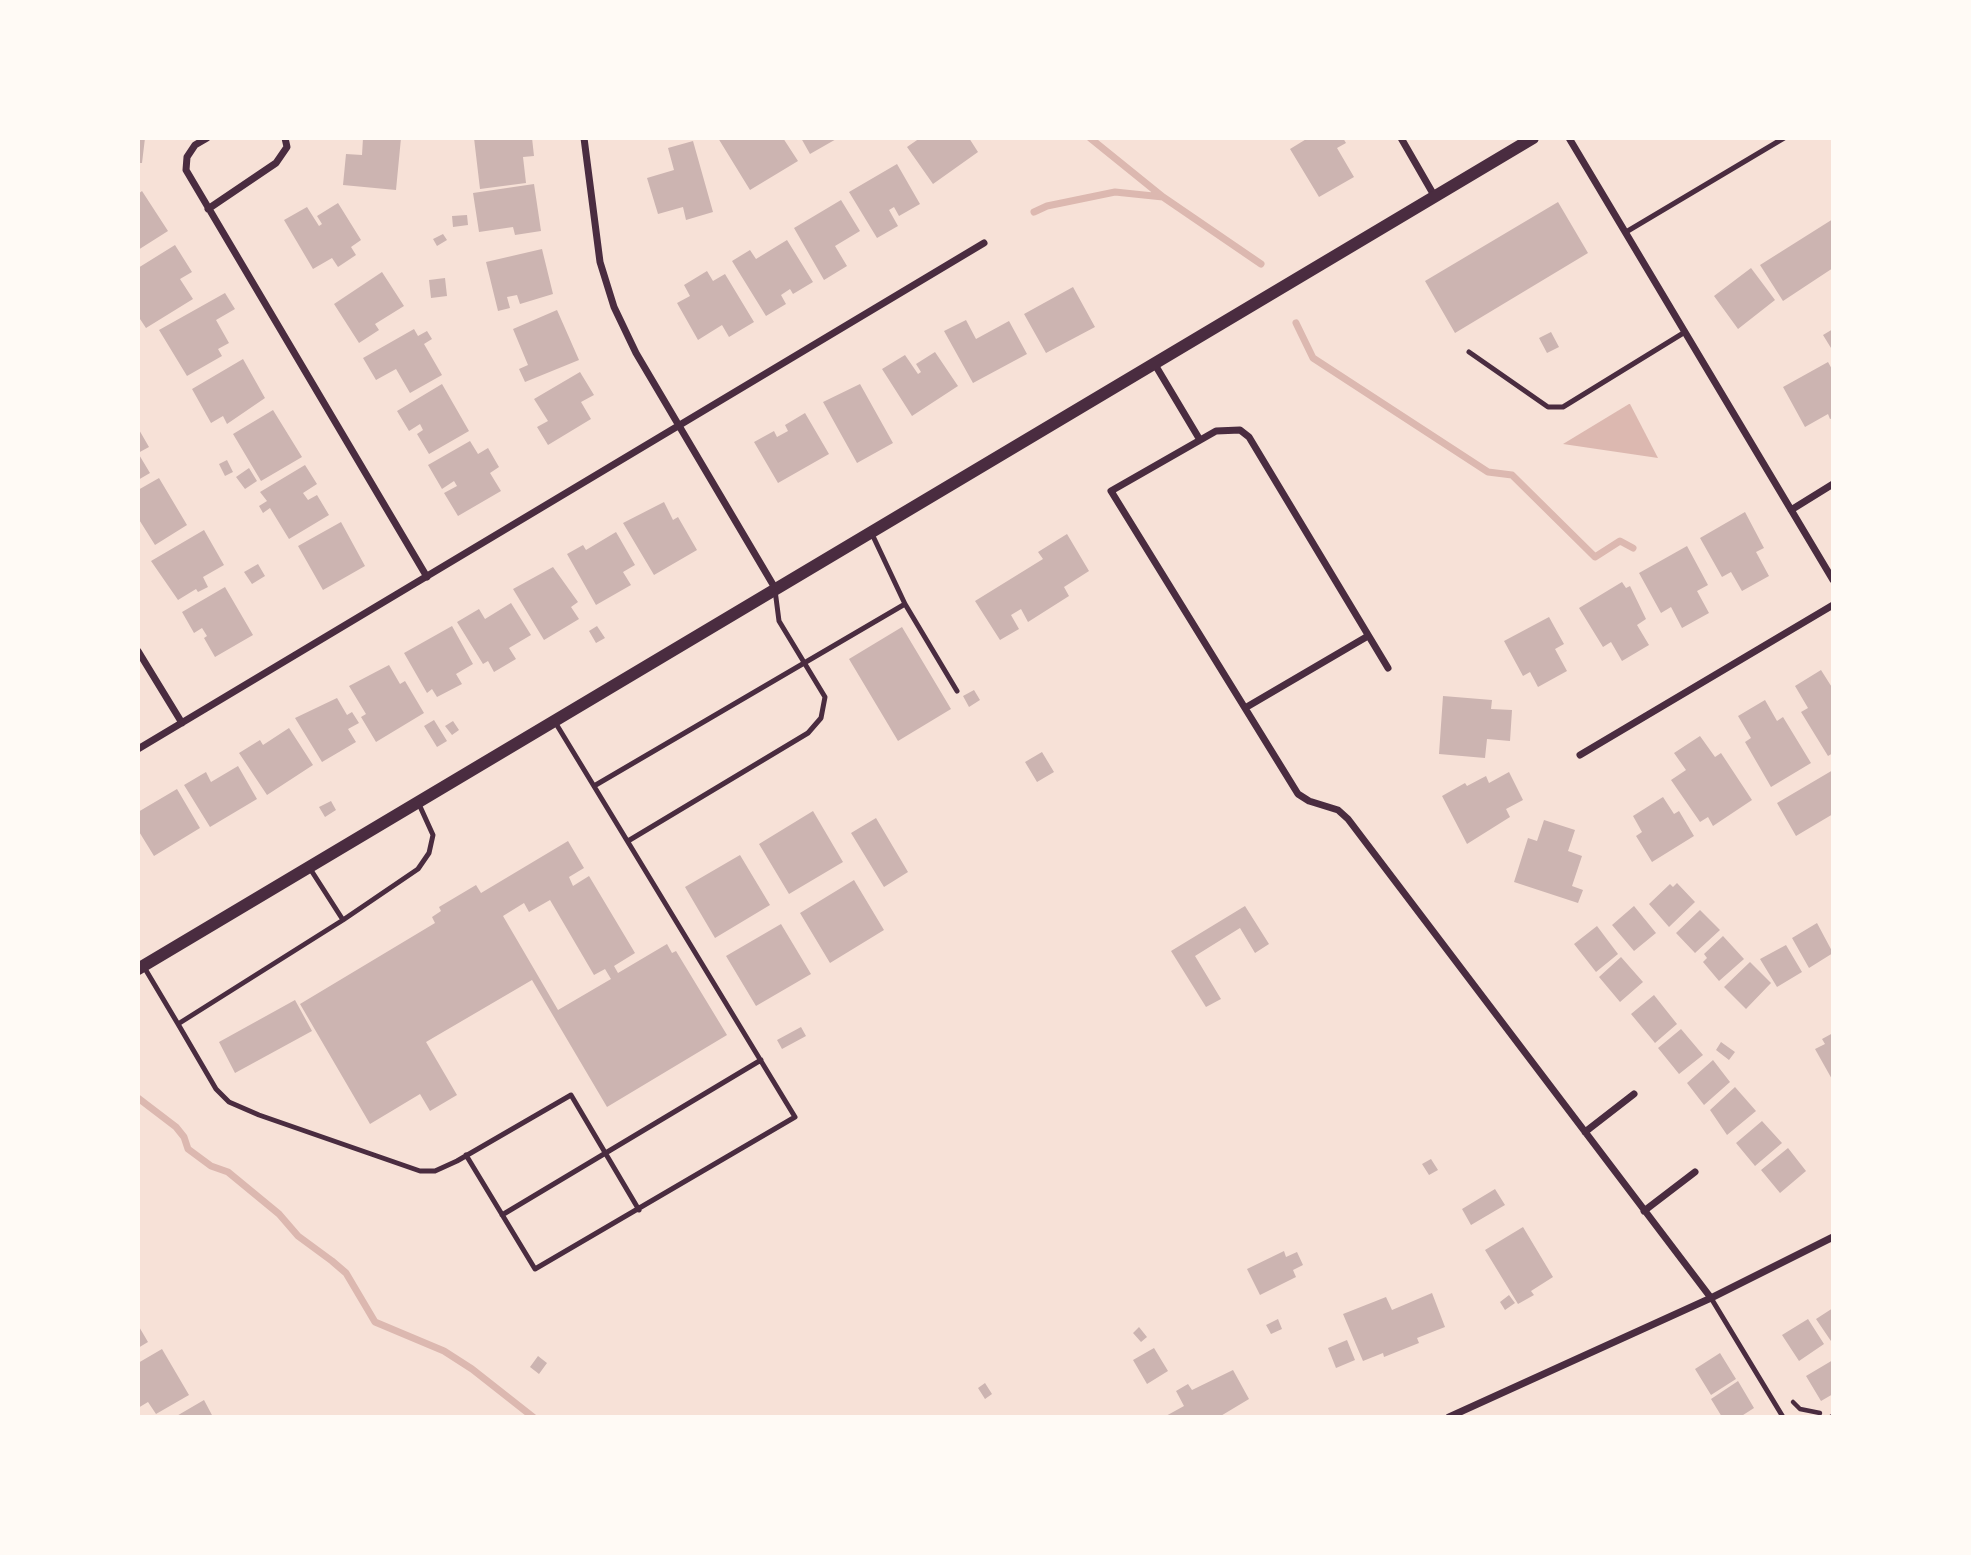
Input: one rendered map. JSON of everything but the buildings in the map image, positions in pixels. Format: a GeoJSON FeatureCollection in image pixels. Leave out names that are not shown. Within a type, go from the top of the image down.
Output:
{"type":"FeatureCollection","features":[{"type":"Feature","properties":{"kind":"street"},"geometry":{"type":"LineString","coordinates":[[207,138],[195,145],[187,157],[187,170],[428,576]]}},
{"type":"Feature","properties":{"kind":"street"},"geometry":{"type":"LineString","coordinates":[[208,209],[276,163],[287,146],[285,138]]}},
{"type":"Feature","properties":{"kind":"street"},"geometry":{"type":"LineString","coordinates":[[584,138],[600,262],[614,307],[636,353],[775,588]]}},
{"type":"Feature","properties":{"kind":"street"},"geometry":{"type":"LineString","coordinates":[[1401,138],[1435,197]]}},
{"type":"Feature","properties":{"kind":"street"},"geometry":{"type":"LineString","coordinates":[[141,967],[1533,138]]}},
{"type":"Feature","properties":{"kind":"street"},"geometry":{"type":"LineString","coordinates":[[1569,138],[1833,580]]}},
{"type":"Feature","properties":{"kind":"street"},"geometry":{"type":"LineString","coordinates":[[138,749],[984,243]]}},
{"type":"Feature","properties":{"kind":"street"},"geometry":{"type":"LineString","coordinates":[[1153,363],[1200,440]]}},
{"type":"Feature","properties":{"kind":"street"},"geometry":{"type":"LineString","coordinates":[[1388,668],[1249,437],[1240,430],[1227,429],[1200,440],[1111,491],[1298,794],[1309,801],[1338,810],[1348,819],[1710,1298]]}},
{"type":"Feature","properties":{"kind":"street"},"geometry":{"type":"LineString","coordinates":[[1791,510],[1833,484]]}},
{"type":"Feature","properties":{"kind":"street"},"geometry":{"type":"LineString","coordinates":[[1580,755],[1833,606]]}},
{"type":"Feature","properties":{"kind":"street"},"geometry":{"type":"LineString","coordinates":[[1245,708],[1368,636]]}},
{"type":"Feature","properties":{"kind":"street"},"geometry":{"type":"LineString","coordinates":[[138,651],[182,723]]}},
{"type":"Feature","properties":{"kind":"street"},"geometry":{"type":"LineString","coordinates":[[1584,1132],[1633,1094]]}},
{"type":"Feature","properties":{"kind":"street"},"geometry":{"type":"LineString","coordinates":[[1644,1211],[1695,1172]]}},
{"type":"Feature","properties":{"kind":"street"},"geometry":{"type":"LineString","coordinates":[[1449,1417],[1710,1298],[1833,1237]]}},
{"type":"Feature","properties":{"kind":"lane"},"geometry":{"type":"LineString","coordinates":[[1626,232],[1784,138]]}},
{"type":"Feature","properties":{"kind":"lane"},"geometry":{"type":"LineString","coordinates":[[1469,352],[1548,407],[1563,407],[1685,332]]}},
{"type":"Feature","properties":{"kind":"lane"},"geometry":{"type":"LineString","coordinates":[[871,531],[905,604],[957,691]]}},
{"type":"Feature","properties":{"kind":"lane"},"geometry":{"type":"LineString","coordinates":[[628,841],[808,733],[821,718],[825,697],[779,621],[775,588]]}},
{"type":"Feature","properties":{"kind":"lane"},"geometry":{"type":"LineString","coordinates":[[594,786],[905,604]]}},
{"type":"Feature","properties":{"kind":"lane"},"geometry":{"type":"LineString","coordinates":[[466,1155],[535,1269],[794,1117],[554,720]]}},
{"type":"Feature","properties":{"kind":"lane"},"geometry":{"type":"LineString","coordinates":[[178,1024],[418,869],[429,853],[433,835],[418,802]]}},
{"type":"Feature","properties":{"kind":"lane"},"geometry":{"type":"LineString","coordinates":[[309,867],[342,920]]}},
{"type":"Feature","properties":{"kind":"lane"},"geometry":{"type":"LineString","coordinates":[[141,967],[216,1089],[229,1102],[420,1171],[435,1171],[571,1096],[639,1210]]}},
{"type":"Feature","properties":{"kind":"lane"},"geometry":{"type":"LineString","coordinates":[[502,1215],[761,1060]]}},
{"type":"Feature","properties":{"kind":"lane"},"geometry":{"type":"LineString","coordinates":[[1710,1298],[1783,1417]]}},
{"type":"Feature","properties":{"kind":"path"},"geometry":{"type":"LineString","coordinates":[[1793,1402],[1808,1412],[1819,1414],[1826,1409]]}},
{"type":"Feature","properties":{"kind":"shaded area"},"geometry":{"type":"Polygon","coordinates":[[[1629,404],[1658,458],[1563,444],[1629,404]]]}},
{"type":"Feature","properties":{"kind":"waterway"},"geometry":{"type":"LineString","coordinates":[[1090,138],[1163,197]]}},
{"type":"Feature","properties":{"kind":"waterway"},"geometry":{"type":"LineString","coordinates":[[1034,212],[1047,206],[1115,192],[1163,197],[1261,264]]}},
{"type":"Feature","properties":{"kind":"waterway"},"geometry":{"type":"LineString","coordinates":[[1296,323],[1313,358],[1488,472],[1512,475],[1595,557],[1620,541],[1633,548]]}},
{"type":"Feature","properties":{"kind":"waterway"},"geometry":{"type":"LineString","coordinates":[[138,1098],[176,1127],[184,1137],[188,1149],[211,1166],[228,1172],[279,1214],[298,1236],[346,1273],[375,1322],[444,1351],[472,1369],[533,1417]]}}]}
